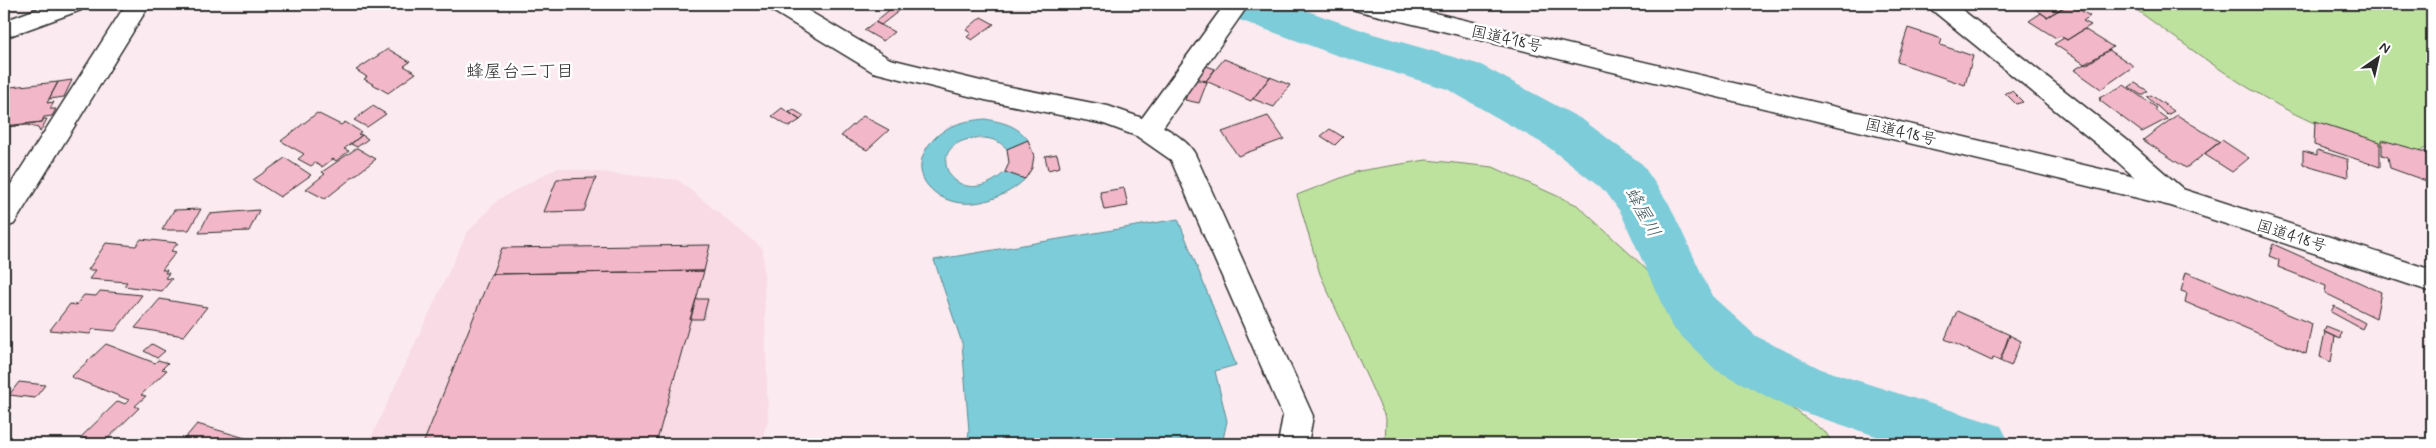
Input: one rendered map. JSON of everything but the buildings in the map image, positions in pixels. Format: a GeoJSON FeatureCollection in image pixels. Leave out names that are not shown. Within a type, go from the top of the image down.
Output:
{"type":"FeatureCollection","features":[{"type":"Feature","properties":{"kind":"main road"},"geometry":{"type":"LineString","coordinates":[[4,30],[72,4]]}},
{"type":"Feature","properties":{"kind":"main road"},"geometry":{"type":"LineString","coordinates":[[4,217],[138,4]]}},
{"type":"Feature","properties":{"kind":"main road"},"geometry":{"type":"LineString","coordinates":[[779,4],[882,66],[985,91],[1108,115],[1147,130],[1182,154],[1298,416],[1293,444]]}},
{"type":"Feature","properties":{"kind":"main road"},"geometry":{"type":"LineString","coordinates":[[1147,130],[1237,4]]}},
{"type":"Feature","properties":{"kind":"main road","name":"国道418号"},"geometry":{"type":"LineString","coordinates":[[1363,4],[2173,196],[2432,281]]}},
{"type":"Feature","properties":{"kind":"main road"},"geometry":{"type":"LineString","coordinates":[[1940,4],[2118,147],[2173,196]]}},
{"type":"Feature","properties":{"kind":"shaded area"},"geometry":{"type":"Polygon","coordinates":[[[557,168],[678,180],[763,249],[768,420],[760,444],[368,444],[467,233],[498,200],[557,168]]]}},
{"type":"Feature","properties":{"kind":"green space"},"geometry":{"type":"Polygon","coordinates":[[[2128,4],[2432,4],[2432,146],[2412,151],[2401,150],[2346,135],[2312,122],[2248,88],[2128,4]]]}},
{"type":"Feature","properties":{"kind":"green space"},"geometry":{"type":"Polygon","coordinates":[[[1426,160],[1493,167],[1577,205],[1641,264],[1733,364],[1826,433],[1833,444],[1385,444],[1386,419],[1320,274],[1297,195],[1359,171],[1426,160]]]}},
{"type":"Feature","properties":{"kind":"water"},"geometry":{"type":"Polygon","coordinates":[[[985,119],[1003,123],[1014,128],[1028,140],[1007,149],[997,141],[985,138],[976,138],[958,143],[948,152],[946,163],[950,174],[958,183],[971,187],[987,184],[1005,172],[1025,179],[1004,194],[978,202],[952,201],[940,196],[929,187],[923,178],[921,169],[925,151],[938,135],[946,129],[962,123],[985,119]]]}},
{"type":"Feature","properties":{"kind":"water"},"geometry":{"type":"Polygon","coordinates":[[[1178,219],[1236,365],[1215,371],[1227,421],[1222,444],[967,444],[969,431],[962,343],[934,260],[1178,219]]]}},
{"type":"Feature","properties":{"kind":"waterway","name":"蜂屋川"},"geometry":{"type":"LineString","coordinates":[[1242,4],[1353,44],[1464,77],[1565,133],[1624,178],[1643,204],[1692,311],[1736,353],[1805,389],[1980,444]]}},
{"type":"Feature","properties":{"kind":"district","name":"蜂屋台二丁目"},"geometry":{"type":"Point","coordinates":[520,71]}}]}
